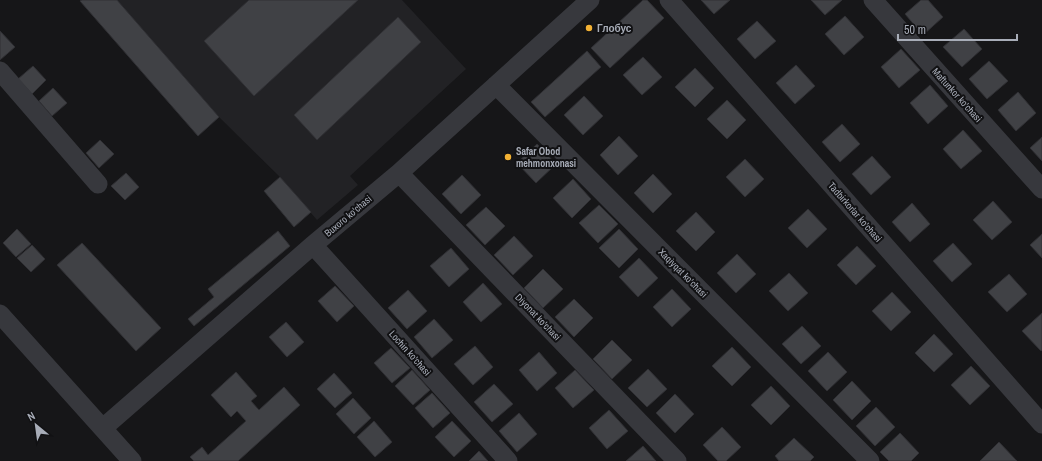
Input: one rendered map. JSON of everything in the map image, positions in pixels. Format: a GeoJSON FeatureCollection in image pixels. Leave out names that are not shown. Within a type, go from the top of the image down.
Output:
{"type":"FeatureCollection","features":[{"type":"Feature","properties":{"kind":"street","name":"Buxoro ko'chasi"},"geometry":{"type":"LineString","coordinates":[[103,428],[313,245],[399,173],[590,0]]}},
{"type":"Feature","properties":{"kind":"street","name":"Tadbirkorlar ko'chasi"},"geometry":{"type":"LineString","coordinates":[[669,0],[1042,424]]}},
{"type":"Feature","properties":{"kind":"street","name":"Maftunkor ko'chasi"},"geometry":{"type":"LineString","coordinates":[[873,0],[1042,189]]}},
{"type":"Feature","properties":{"kind":"street"},"geometry":{"type":"LineString","coordinates":[[0,71],[98,184]]}},
{"type":"Feature","properties":{"kind":"street","name":"Xaqiyqat ko'chasi"},"geometry":{"type":"LineString","coordinates":[[496,85],[870,461]]}},
{"type":"Feature","properties":{"kind":"street","name":"Diyonat ko'chasi"},"geometry":{"type":"LineString","coordinates":[[399,173],[677,461]]}},
{"type":"Feature","properties":{"kind":"street","name":"Lochin ko'chasi"},"geometry":{"type":"LineString","coordinates":[[313,245],[508,461]]}},
{"type":"Feature","properties":{"kind":"street"},"geometry":{"type":"LineString","coordinates":[[0,314],[132,461]]}},
{"type":"Feature","properties":{"kind":"shaded area"},"geometry":{"type":"Polygon","coordinates":[[[117,0],[402,0],[466,69],[350,176],[358,185],[317,220],[280,177],[219,117],[117,0]]]}},
{"type":"Feature","properties":{"kind":"building"},"geometry":{"type":"Polygon","coordinates":[[[117,0],[219,117],[198,136],[80,1],[117,0]]]}},
{"type":"Feature","properties":{"kind":"building"},"geometry":{"type":"Polygon","coordinates":[[[249,0],[358,0],[254,96],[204,41],[249,0]]]}},
{"type":"Feature","properties":{"kind":"building"},"geometry":{"type":"Polygon","coordinates":[[[643,0],[647,0],[664,18],[610,68],[591,48],[643,0]]]}},
{"type":"Feature","properties":{"kind":"building"},"geometry":{"type":"Polygon","coordinates":[[[701,0],[730,0],[714,14],[701,0]]]}},
{"type":"Feature","properties":{"kind":"building"},"geometry":{"type":"Polygon","coordinates":[[[811,0],[842,0],[825,15],[811,0]]]}},
{"type":"Feature","properties":{"kind":"building"},"geometry":{"type":"Polygon","coordinates":[[[921,0],[928,0],[943,17],[923,35],[905,14],[921,0]]]}},
{"type":"Feature","properties":{"kind":"building"},"geometry":{"type":"Polygon","coordinates":[[[845,16],[864,37],[844,55],[825,34],[845,16]]]}},
{"type":"Feature","properties":{"kind":"building"},"geometry":{"type":"Polygon","coordinates":[[[398,17],[421,42],[317,140],[294,115],[398,17]]]}},
{"type":"Feature","properties":{"kind":"building"},"geometry":{"type":"Polygon","coordinates":[[[757,21],[776,41],[755,59],[737,39],[757,21]]]}},
{"type":"Feature","properties":{"kind":"building"},"geometry":{"type":"Polygon","coordinates":[[[964,29],[982,49],[962,67],[943,47],[964,29]]]}},
{"type":"Feature","properties":{"kind":"building"},"geometry":{"type":"Polygon","coordinates":[[[0,31],[15,47],[0,60],[0,31]]]}},
{"type":"Feature","properties":{"kind":"building"},"geometry":{"type":"Polygon","coordinates":[[[901,49],[920,70],[899,88],[881,67],[901,49]]]}},
{"type":"Feature","properties":{"kind":"building"},"geometry":{"type":"Polygon","coordinates":[[[587,51],[601,67],[545,117],[531,102],[587,51]]]}},
{"type":"Feature","properties":{"kind":"building"},"geometry":{"type":"Polygon","coordinates":[[[643,57],[662,77],[642,95],[623,75],[643,57]]]}},
{"type":"Feature","properties":{"kind":"building"},"geometry":{"type":"Polygon","coordinates":[[[989,61],[1008,81],[987,99],[969,79],[989,61]]]}},
{"type":"Feature","properties":{"kind":"building"},"geometry":{"type":"Polygon","coordinates":[[[796,65],[815,86],[795,104],[776,83],[796,65]]]}},
{"type":"Feature","properties":{"kind":"building"},"geometry":{"type":"Polygon","coordinates":[[[33,66],[46,80],[32,94],[18,79],[33,66]]]}},
{"type":"Feature","properties":{"kind":"building"},"geometry":{"type":"Polygon","coordinates":[[[695,68],[714,88],[695,107],[675,87],[695,68]]]}},
{"type":"Feature","properties":{"kind":"building"},"geometry":{"type":"Polygon","coordinates":[[[930,85],[948,106],[928,124],[910,103],[930,85]]]}},
{"type":"Feature","properties":{"kind":"building"},"geometry":{"type":"Polygon","coordinates":[[[53,88],[67,103],[52,116],[39,101],[53,88]]]}},
{"type":"Feature","properties":{"kind":"building"},"geometry":{"type":"Polygon","coordinates":[[[1018,92],[1036,113],[1016,131],[998,110],[1018,92]]]}},
{"type":"Feature","properties":{"kind":"building"},"geometry":{"type":"Polygon","coordinates":[[[584,96],[603,116],[583,135],[564,115],[584,96]]]}},
{"type":"Feature","properties":{"kind":"building"},"geometry":{"type":"Polygon","coordinates":[[[727,100],[746,120],[727,139],[707,119],[727,100]]]}},
{"type":"Feature","properties":{"kind":"building"},"geometry":{"type":"Polygon","coordinates":[[[842,124],[860,144],[840,162],[822,142],[842,124]]]}},
{"type":"Feature","properties":{"kind":"building"},"geometry":{"type":"Polygon","coordinates":[[[963,130],[982,151],[961,169],[943,149],[963,130]]]}},
{"type":"Feature","properties":{"kind":"building"},"geometry":{"type":"Polygon","coordinates":[[[619,136],[638,156],[618,175],[600,155],[619,136]]]}},
{"type":"Feature","properties":{"kind":"building"},"geometry":{"type":"Polygon","coordinates":[[[1042,137],[1042,161],[1030,148],[1042,137]]]}},
{"type":"Feature","properties":{"kind":"building"},"geometry":{"type":"Polygon","coordinates":[[[100,140],[114,154],[99,168],[86,153],[100,140]]]}},
{"type":"Feature","properties":{"kind":"building"},"geometry":{"type":"Polygon","coordinates":[[[537,144],[556,164],[536,183],[517,163],[537,144]]]}},
{"type":"Feature","properties":{"kind":"building"},"geometry":{"type":"Polygon","coordinates":[[[872,156],[891,177],[871,195],[852,174],[872,156]]]}},
{"type":"Feature","properties":{"kind":"building"},"geometry":{"type":"Polygon","coordinates":[[[745,159],[764,179],[745,197],[726,177],[745,159]]]}},
{"type":"Feature","properties":{"kind":"building"},"geometry":{"type":"Polygon","coordinates":[[[126,173],[139,187],[125,200],[111,186],[126,173]]]}},
{"type":"Feature","properties":{"kind":"building"},"geometry":{"type":"Polygon","coordinates":[[[653,174],[672,194],[653,213],[634,193],[653,174]]]}},
{"type":"Feature","properties":{"kind":"building"},"geometry":{"type":"Polygon","coordinates":[[[462,175],[481,195],[461,214],[442,194],[462,175]]]}},
{"type":"Feature","properties":{"kind":"building"},"geometry":{"type":"Polygon","coordinates":[[[280,177],[311,212],[294,227],[264,191],[280,177]]]}},
{"type":"Feature","properties":{"kind":"building"},"geometry":{"type":"Polygon","coordinates":[[[573,179],[591,199],[572,218],[553,198],[573,179]]]}},
{"type":"Feature","properties":{"kind":"building"},"geometry":{"type":"Polygon","coordinates":[[[993,201],[1012,222],[992,240],[973,220],[993,201]]]}},
{"type":"Feature","properties":{"kind":"building"},"geometry":{"type":"Polygon","coordinates":[[[912,203],[930,224],[910,242],[892,222],[912,203]]]}},
{"type":"Feature","properties":{"kind":"building"},"geometry":{"type":"Polygon","coordinates":[[[599,205],[618,224],[598,243],[579,223],[599,205]]]}},
{"type":"Feature","properties":{"kind":"building"},"geometry":{"type":"Polygon","coordinates":[[[486,207],[505,226],[485,245],[466,225],[486,207]]]}},
{"type":"Feature","properties":{"kind":"building"},"geometry":{"type":"Polygon","coordinates":[[[808,209],[827,229],[807,248],[788,228],[808,209]]]}},
{"type":"Feature","properties":{"kind":"building"},"geometry":{"type":"Polygon","coordinates":[[[696,212],[715,232],[696,251],[676,231],[696,212]]]}},
{"type":"Feature","properties":{"kind":"building"},"geometry":{"type":"Polygon","coordinates":[[[17,229],[31,244],[16,257],[3,243],[17,229]]]}},
{"type":"Feature","properties":{"kind":"building"},"geometry":{"type":"Polygon","coordinates":[[[619,229],[638,249],[619,268],[599,248],[619,229]]]}},
{"type":"Feature","properties":{"kind":"building"},"geometry":{"type":"Polygon","coordinates":[[[278,231],[290,246],[194,326],[188,319],[214,297],[208,289],[278,231]]]}},
{"type":"Feature","properties":{"kind":"building"},"geometry":{"type":"Polygon","coordinates":[[[1042,234],[1042,258],[1030,245],[1042,234]]]}},
{"type":"Feature","properties":{"kind":"building"},"geometry":{"type":"Polygon","coordinates":[[[514,236],[533,256],[513,275],[494,255],[514,236]]]}},
{"type":"Feature","properties":{"kind":"building"},"geometry":{"type":"Polygon","coordinates":[[[82,243],[161,328],[136,351],[57,265],[82,243]]]}},
{"type":"Feature","properties":{"kind":"building"},"geometry":{"type":"Polygon","coordinates":[[[953,243],[972,264],[952,282],[933,261],[953,243]]]}},
{"type":"Feature","properties":{"kind":"building"},"geometry":{"type":"Polygon","coordinates":[[[32,245],[45,259],[31,272],[17,258],[32,245]]]}},
{"type":"Feature","properties":{"kind":"building"},"geometry":{"type":"Polygon","coordinates":[[[857,246],[876,266],[856,285],[837,265],[857,246]]]}},
{"type":"Feature","properties":{"kind":"building"},"geometry":{"type":"Polygon","coordinates":[[[451,248],[469,269],[449,287],[430,266],[451,248]]]}},
{"type":"Feature","properties":{"kind":"building"},"geometry":{"type":"Polygon","coordinates":[[[737,254],[756,274],[736,293],[717,273],[737,254]]]}},
{"type":"Feature","properties":{"kind":"building"},"geometry":{"type":"Polygon","coordinates":[[[639,258],[658,278],[638,297],[619,277],[639,258]]]}},
{"type":"Feature","properties":{"kind":"building"},"geometry":{"type":"Polygon","coordinates":[[[543,269],[563,289],[543,308],[524,288],[543,269]]]}},
{"type":"Feature","properties":{"kind":"building"},"geometry":{"type":"Polygon","coordinates":[[[789,273],[808,293],[788,311],[769,291],[789,273]]]}},
{"type":"Feature","properties":{"kind":"building"},"geometry":{"type":"Polygon","coordinates":[[[1009,274],[1027,294],[1007,312],[988,292],[1009,274]]]}},
{"type":"Feature","properties":{"kind":"building"},"geometry":{"type":"Polygon","coordinates":[[[483,283],[502,304],[481,322],[463,302],[483,283]]]}},
{"type":"Feature","properties":{"kind":"building"},"geometry":{"type":"Polygon","coordinates":[[[335,286],[354,306],[337,322],[318,301],[335,286]]]}},
{"type":"Feature","properties":{"kind":"building"},"geometry":{"type":"Polygon","coordinates":[[[672,289],[691,309],[672,327],[653,307],[672,289]]]}},
{"type":"Feature","properties":{"kind":"building"},"geometry":{"type":"Polygon","coordinates":[[[408,290],[427,311],[407,329],[388,308],[408,290]]]}},
{"type":"Feature","properties":{"kind":"building"},"geometry":{"type":"Polygon","coordinates":[[[892,292],[911,312],[891,331],[872,311],[892,292]]]}},
{"type":"Feature","properties":{"kind":"building"},"geometry":{"type":"Polygon","coordinates":[[[574,299],[593,318],[574,337],[555,317],[574,299]]]}},
{"type":"Feature","properties":{"kind":"building"},"geometry":{"type":"Polygon","coordinates":[[[1042,313],[1042,350],[1041,351],[1022,331],[1042,313]]]}},
{"type":"Feature","properties":{"kind":"building"},"geometry":{"type":"Polygon","coordinates":[[[434,319],[453,340],[432,358],[414,337],[434,319]]]}},
{"type":"Feature","properties":{"kind":"building"},"geometry":{"type":"Polygon","coordinates":[[[286,322],[304,342],[287,357],[269,337],[286,322]]]}},
{"type":"Feature","properties":{"kind":"building"},"geometry":{"type":"Polygon","coordinates":[[[802,326],[821,346],[801,364],[782,344],[802,326]]]}},
{"type":"Feature","properties":{"kind":"building"},"geometry":{"type":"Polygon","coordinates":[[[934,334],[953,354],[934,372],[915,353],[934,334]]]}},
{"type":"Feature","properties":{"kind":"building"},"geometry":{"type":"Polygon","coordinates":[[[612,340],[632,360],[612,379],[593,359],[612,340]]]}},
{"type":"Feature","properties":{"kind":"building"},"geometry":{"type":"Polygon","coordinates":[[[475,346],[493,367],[473,385],[454,364],[475,346]]]}},
{"type":"Feature","properties":{"kind":"building"},"geometry":{"type":"Polygon","coordinates":[[[732,347],[751,367],[732,386],[712,366],[732,347]]]}},
{"type":"Feature","properties":{"kind":"building"},"geometry":{"type":"Polygon","coordinates":[[[391,348],[410,368],[392,383],[374,363],[391,348]]]}},
{"type":"Feature","properties":{"kind":"building"},"geometry":{"type":"Polygon","coordinates":[[[539,352],[557,373],[537,391],[519,370],[539,352]]]}},
{"type":"Feature","properties":{"kind":"building"},"geometry":{"type":"Polygon","coordinates":[[[828,352],[847,372],[827,391],[808,371],[828,352]]]}},
{"type":"Feature","properties":{"kind":"building"},"geometry":{"type":"Polygon","coordinates":[[[971,366],[990,386],[970,405],[951,385],[971,366]]]}},
{"type":"Feature","properties":{"kind":"building"},"geometry":{"type":"Polygon","coordinates":[[[648,369],[667,389],[647,407],[628,388],[648,369]]]}},
{"type":"Feature","properties":{"kind":"building"},"geometry":{"type":"Polygon","coordinates":[[[412,370],[430,390],[413,405],[395,386],[412,370]]]}},
{"type":"Feature","properties":{"kind":"building"},"geometry":{"type":"Polygon","coordinates":[[[575,370],[594,390],[573,408],[555,388],[575,370]]]}},
{"type":"Feature","properties":{"kind":"building"},"geometry":{"type":"Polygon","coordinates":[[[236,372],[257,396],[251,401],[259,410],[284,387],[300,405],[238,461],[194,461],[190,457],[202,447],[208,455],[246,421],[237,411],[231,417],[211,395],[236,372]]]}},
{"type":"Feature","properties":{"kind":"building"},"geometry":{"type":"Polygon","coordinates":[[[334,373],[352,393],[335,408],[317,389],[334,373]]]}},
{"type":"Feature","properties":{"kind":"building"},"geometry":{"type":"Polygon","coordinates":[[[852,381],[871,401],[852,420],[833,400],[852,381]]]}},
{"type":"Feature","properties":{"kind":"building"},"geometry":{"type":"Polygon","coordinates":[[[494,384],[513,404],[492,422],[474,402],[494,384]]]}},
{"type":"Feature","properties":{"kind":"building"},"geometry":{"type":"Polygon","coordinates":[[[771,386],[790,406],[771,425],[751,405],[771,386]]]}},
{"type":"Feature","properties":{"kind":"building"},"geometry":{"type":"Polygon","coordinates":[[[432,393],[450,413],[433,428],[415,408],[432,393]]]}},
{"type":"Feature","properties":{"kind":"building"},"geometry":{"type":"Polygon","coordinates":[[[675,394],[694,414],[675,433],[656,413],[675,394]]]}},
{"type":"Feature","properties":{"kind":"building"},"geometry":{"type":"Polygon","coordinates":[[[353,398],[371,418],[354,434],[336,414],[353,398]]]}},
{"type":"Feature","properties":{"kind":"building"},"geometry":{"type":"Polygon","coordinates":[[[876,407],[895,427],[875,446],[856,426],[876,407]]]}},
{"type":"Feature","properties":{"kind":"building"},"geometry":{"type":"Polygon","coordinates":[[[609,410],[628,431],[607,449],[589,428],[609,410]]]}},
{"type":"Feature","properties":{"kind":"building"},"geometry":{"type":"Polygon","coordinates":[[[519,413],[537,434],[517,452],[499,431],[519,413]]]}},
{"type":"Feature","properties":{"kind":"building"},"geometry":{"type":"Polygon","coordinates":[[[374,421],[392,442],[375,457],[357,437],[374,421]]]}},
{"type":"Feature","properties":{"kind":"building"},"geometry":{"type":"Polygon","coordinates":[[[452,421],[471,441],[454,457],[435,437],[452,421]]]}},
{"type":"Feature","properties":{"kind":"building"},"geometry":{"type":"Polygon","coordinates":[[[722,427],[741,447],[726,461],[718,461],[703,445],[722,427]]]}},
{"type":"Feature","properties":{"kind":"building"},"geometry":{"type":"Polygon","coordinates":[[[900,433],[919,453],[911,461],[889,461],[880,452],[900,433]]]}},
{"type":"Feature","properties":{"kind":"building"},"geometry":{"type":"Polygon","coordinates":[[[794,438],[814,457],[810,461],[779,461],[775,456],[794,438]]]}},
{"type":"Feature","properties":{"kind":"building"},"geometry":{"type":"Polygon","coordinates":[[[999,442],[1017,461],[980,461],[999,442]]]}},
{"type":"Feature","properties":{"kind":"building"},"geometry":{"type":"Polygon","coordinates":[[[643,446],[656,461],[626,461],[643,446]]]}},
{"type":"Feature","properties":{"kind":"building"},"geometry":{"type":"Polygon","coordinates":[[[479,451],[488,461],[469,461],[479,451]]]}},
{"type":"Feature","properties":{"kind":"place","name":"Глобус"},"geometry":{"type":"Point","coordinates":[589,28]}},
{"type":"Feature","properties":{"kind":"place","name":"Safar Obod mehmonxonasi"},"geometry":{"type":"Point","coordinates":[508,157]}}]}
